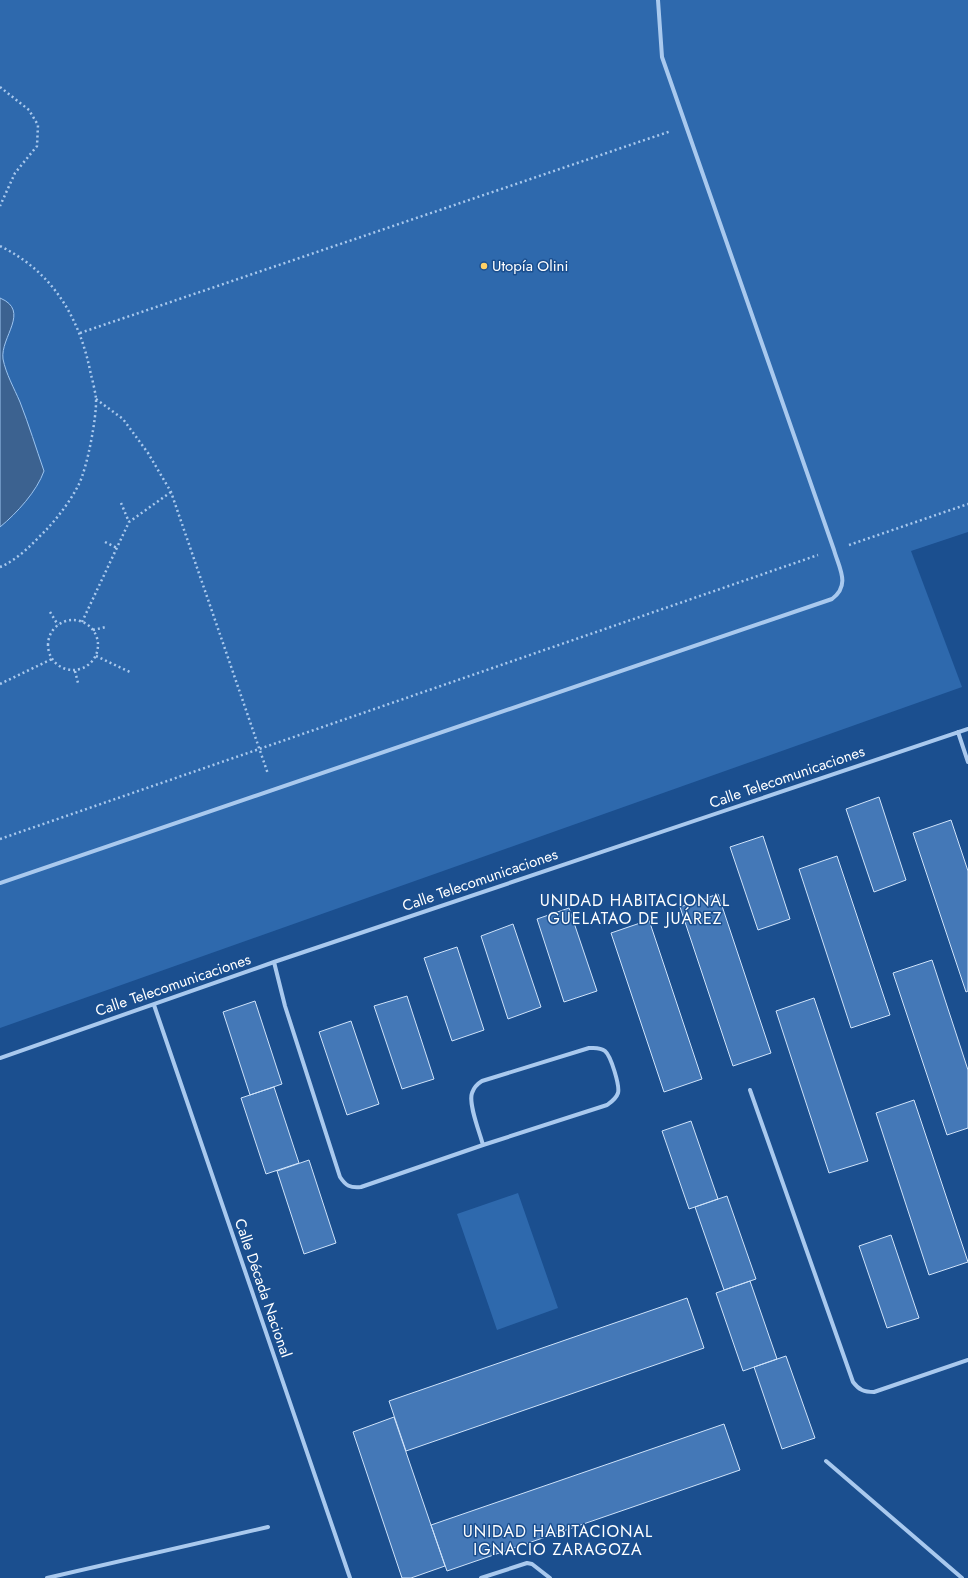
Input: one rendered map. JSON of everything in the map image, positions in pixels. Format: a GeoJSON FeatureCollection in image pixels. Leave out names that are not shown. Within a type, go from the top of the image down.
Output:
{"type":"FeatureCollection","features":[{"type":"Feature","properties":{"kind":"street"},"geometry":{"type":"LineString","coordinates":[[0,883],[832,599],[839,594],[843,586],[842,577],[834,550],[662,57],[658,0]]}},
{"type":"Feature","properties":{"kind":"street","name":"Calle Telecomunicaciones"},"geometry":{"type":"LineString","coordinates":[[0,1058],[274,962],[968,729]]}},
{"type":"Feature","properties":{"kind":"street"},"geometry":{"type":"LineString","coordinates":[[958,732],[968,762]]}},
{"type":"Feature","properties":{"kind":"street"},"geometry":{"type":"LineString","coordinates":[[274,962],[285,1006],[340,1177],[344,1184],[352,1188],[361,1187],[483,1145],[607,1105],[614,1100],[618,1093],[618,1084],[610,1059],[606,1052],[598,1048],[589,1048],[482,1082],[475,1086],[471,1094],[471,1102],[483,1145]]}},
{"type":"Feature","properties":{"kind":"street","name":"Calle Década Nacional"},"geometry":{"type":"LineString","coordinates":[[154,1005],[350,1578]]}},
{"type":"Feature","properties":{"kind":"street"},"geometry":{"type":"LineString","coordinates":[[750,1090],[853,1382],[858,1389],[866,1392],[874,1392],[968,1360]]}},
{"type":"Feature","properties":{"kind":"street"},"geometry":{"type":"LineString","coordinates":[[826,1460],[962,1578]]}},
{"type":"Feature","properties":{"kind":"street"},"geometry":{"type":"LineString","coordinates":[[47,1578],[268,1527]]}},
{"type":"Feature","properties":{"kind":"street"},"geometry":{"type":"LineString","coordinates":[[482,1578],[527,1563],[532,1564],[550,1578]]}},
{"type":"Feature","properties":{"kind":"path"},"geometry":{"type":"LineString","coordinates":[[0,87],[29,110],[38,126],[37,146],[14,173],[0,206]]}},
{"type":"Feature","properties":{"kind":"path"},"geometry":{"type":"LineString","coordinates":[[80,333],[686,126]]}},
{"type":"Feature","properties":{"kind":"path"},"geometry":{"type":"LineString","coordinates":[[0,246],[33,268],[49,283],[62,299],[80,333],[86,350],[96,399],[87,457],[79,484],[66,505],[42,534],[22,553],[0,567]]}},
{"type":"Feature","properties":{"kind":"path"},"geometry":{"type":"LineString","coordinates":[[96,399],[123,419],[148,453],[171,492],[260,749],[272,789]]}},
{"type":"Feature","properties":{"kind":"path"},"geometry":{"type":"LineString","coordinates":[[82,622],[129,522],[171,492]]}},
{"type":"Feature","properties":{"kind":"path"},"geometry":{"type":"LineString","coordinates":[[121,503],[129,522]]}},
{"type":"Feature","properties":{"kind":"path"},"geometry":{"type":"LineString","coordinates":[[0,839],[968,504]]}},
{"type":"Feature","properties":{"kind":"path"},"geometry":{"type":"LineString","coordinates":[[105,542],[117,548]]}},
{"type":"Feature","properties":{"kind":"path"},"geometry":{"type":"LineString","coordinates":[[50,612],[58,625]]}},
{"type":"Feature","properties":{"kind":"path"},"geometry":{"type":"LineString","coordinates":[[70,621],[82,622],[93,630],[98,642],[96,656],[87,666],[75,671],[62,668],[52,659],[48,647],[51,635],[58,625],[70,621]]}},
{"type":"Feature","properties":{"kind":"path"},"geometry":{"type":"LineString","coordinates":[[93,630],[106,627]]}},
{"type":"Feature","properties":{"kind":"path"},"geometry":{"type":"LineString","coordinates":[[96,656],[132,673]]}},
{"type":"Feature","properties":{"kind":"path"},"geometry":{"type":"LineString","coordinates":[[0,684],[52,659]]}},
{"type":"Feature","properties":{"kind":"path"},"geometry":{"type":"LineString","coordinates":[[75,671],[78,683]]}},
{"type":"Feature","properties":{"kind":"shaded area","name":"Utopía Olini"},"geometry":{"type":"Polygon","coordinates":[[[0,0],[968,0],[968,532],[911,551],[962,687],[0,1028],[0,0]]]}},
{"type":"Feature","properties":{"kind":"shaded area"},"geometry":{"type":"Polygon","coordinates":[[[0,298],[9,303],[13,310],[14,317],[3,351],[4,365],[20,402],[44,471],[37,486],[26,501],[0,527],[0,298]]]}},
{"type":"Feature","properties":{"kind":"shaded area"},"geometry":{"type":"Polygon","coordinates":[[[518,1193],[558,1308],[497,1330],[457,1214],[518,1193]]]}},
{"type":"Feature","properties":{"kind":"building"},"geometry":{"type":"Polygon","coordinates":[[[879,797],[906,880],[874,892],[846,809],[879,797]]]}},
{"type":"Feature","properties":{"kind":"building"},"geometry":{"type":"Polygon","coordinates":[[[951,820],[968,871],[968,991],[966,992],[913,833],[951,820]]]}},
{"type":"Feature","properties":{"kind":"building"},"geometry":{"type":"Polygon","coordinates":[[[763,836],[790,919],[758,930],[730,847],[763,836]]]}},
{"type":"Feature","properties":{"kind":"building"},"geometry":{"type":"Polygon","coordinates":[[[837,856],[890,1015],[851,1028],[799,869],[837,856]]]}},
{"type":"Feature","properties":{"kind":"building"},"geometry":{"type":"Polygon","coordinates":[[[718,894],[771,1053],[733,1066],[680,907],[718,894]]]}},
{"type":"Feature","properties":{"kind":"building"},"geometry":{"type":"Polygon","coordinates":[[[569,908],[597,991],[564,1002],[537,919],[569,908]]]}},
{"type":"Feature","properties":{"kind":"building"},"geometry":{"type":"Polygon","coordinates":[[[649,920],[702,1079],[664,1092],[611,933],[649,920]]]}},
{"type":"Feature","properties":{"kind":"building"},"geometry":{"type":"Polygon","coordinates":[[[513,924],[541,1007],[508,1019],[481,936],[513,924]]]}},
{"type":"Feature","properties":{"kind":"building"},"geometry":{"type":"Polygon","coordinates":[[[457,947],[484,1030],[452,1041],[424,958],[457,947]]]}},
{"type":"Feature","properties":{"kind":"building"},"geometry":{"type":"Polygon","coordinates":[[[932,960],[968,1070],[968,1128],[947,1135],[893,973],[932,960]]]}},
{"type":"Feature","properties":{"kind":"building"},"geometry":{"type":"Polygon","coordinates":[[[407,996],[434,1079],[402,1089],[374,1006],[407,996]]]}},
{"type":"Feature","properties":{"kind":"building"},"geometry":{"type":"Polygon","coordinates":[[[814,998],[868,1161],[829,1173],[776,1011],[814,998]]]}},
{"type":"Feature","properties":{"kind":"building"},"geometry":{"type":"Polygon","coordinates":[[[255,1001],[282,1084],[250,1095],[223,1012],[255,1001]]]}},
{"type":"Feature","properties":{"kind":"building"},"geometry":{"type":"Polygon","coordinates":[[[351,1021],[379,1104],[347,1115],[319,1032],[351,1021]]]}},
{"type":"Feature","properties":{"kind":"building"},"geometry":{"type":"Polygon","coordinates":[[[274,1087],[299,1163],[266,1174],[241,1098],[274,1087]]]}},
{"type":"Feature","properties":{"kind":"building"},"geometry":{"type":"Polygon","coordinates":[[[914,1100],[968,1262],[929,1275],[876,1113],[914,1100]]]}},
{"type":"Feature","properties":{"kind":"building"},"geometry":{"type":"Polygon","coordinates":[[[691,1121],[718,1199],[689,1209],[662,1131],[691,1121]]]}},
{"type":"Feature","properties":{"kind":"building"},"geometry":{"type":"Polygon","coordinates":[[[309,1160],[336,1243],[304,1254],[277,1171],[309,1160]]]}},
{"type":"Feature","properties":{"kind":"building"},"geometry":{"type":"Polygon","coordinates":[[[727,1196],[756,1279],[724,1290],[695,1207],[727,1196]]]}},
{"type":"Feature","properties":{"kind":"building"},"geometry":{"type":"Polygon","coordinates":[[[891,1235],[919,1318],[887,1328],[859,1246],[891,1235]]]}},
{"type":"Feature","properties":{"kind":"building"},"geometry":{"type":"Polygon","coordinates":[[[750,1281],[777,1359],[743,1371],[716,1293],[750,1281]]]}},
{"type":"Feature","properties":{"kind":"building"},"geometry":{"type":"Polygon","coordinates":[[[687,1298],[704,1348],[406,1451],[389,1401],[687,1298]]]}},
{"type":"Feature","properties":{"kind":"building"},"geometry":{"type":"Polygon","coordinates":[[[786,1356],[815,1438],[782,1449],[754,1367],[786,1356]]]}},
{"type":"Feature","properties":{"kind":"building"},"geometry":{"type":"Polygon","coordinates":[[[394,1417],[445,1566],[411,1578],[402,1578],[353,1432],[394,1417]]]}},
{"type":"Feature","properties":{"kind":"building"},"geometry":{"type":"Polygon","coordinates":[[[724,1424],[740,1470],[447,1571],[431,1525],[724,1424]]]}},
{"type":"Feature","properties":{"kind":"place","name":"Utopía Olini"},"geometry":{"type":"Point","coordinates":[484,266]}},
{"type":"Feature","properties":{"kind":"district","name":"UNIDAD HABITACIONAL GUELATAO DE JUÁREZ"},"geometry":{"type":"Point","coordinates":[635,909]}},
{"type":"Feature","properties":{"kind":"district","name":"UNIDAD HABITACIONAL IGNACIO ZARAGOZA"},"geometry":{"type":"Point","coordinates":[558,1540]}}]}
